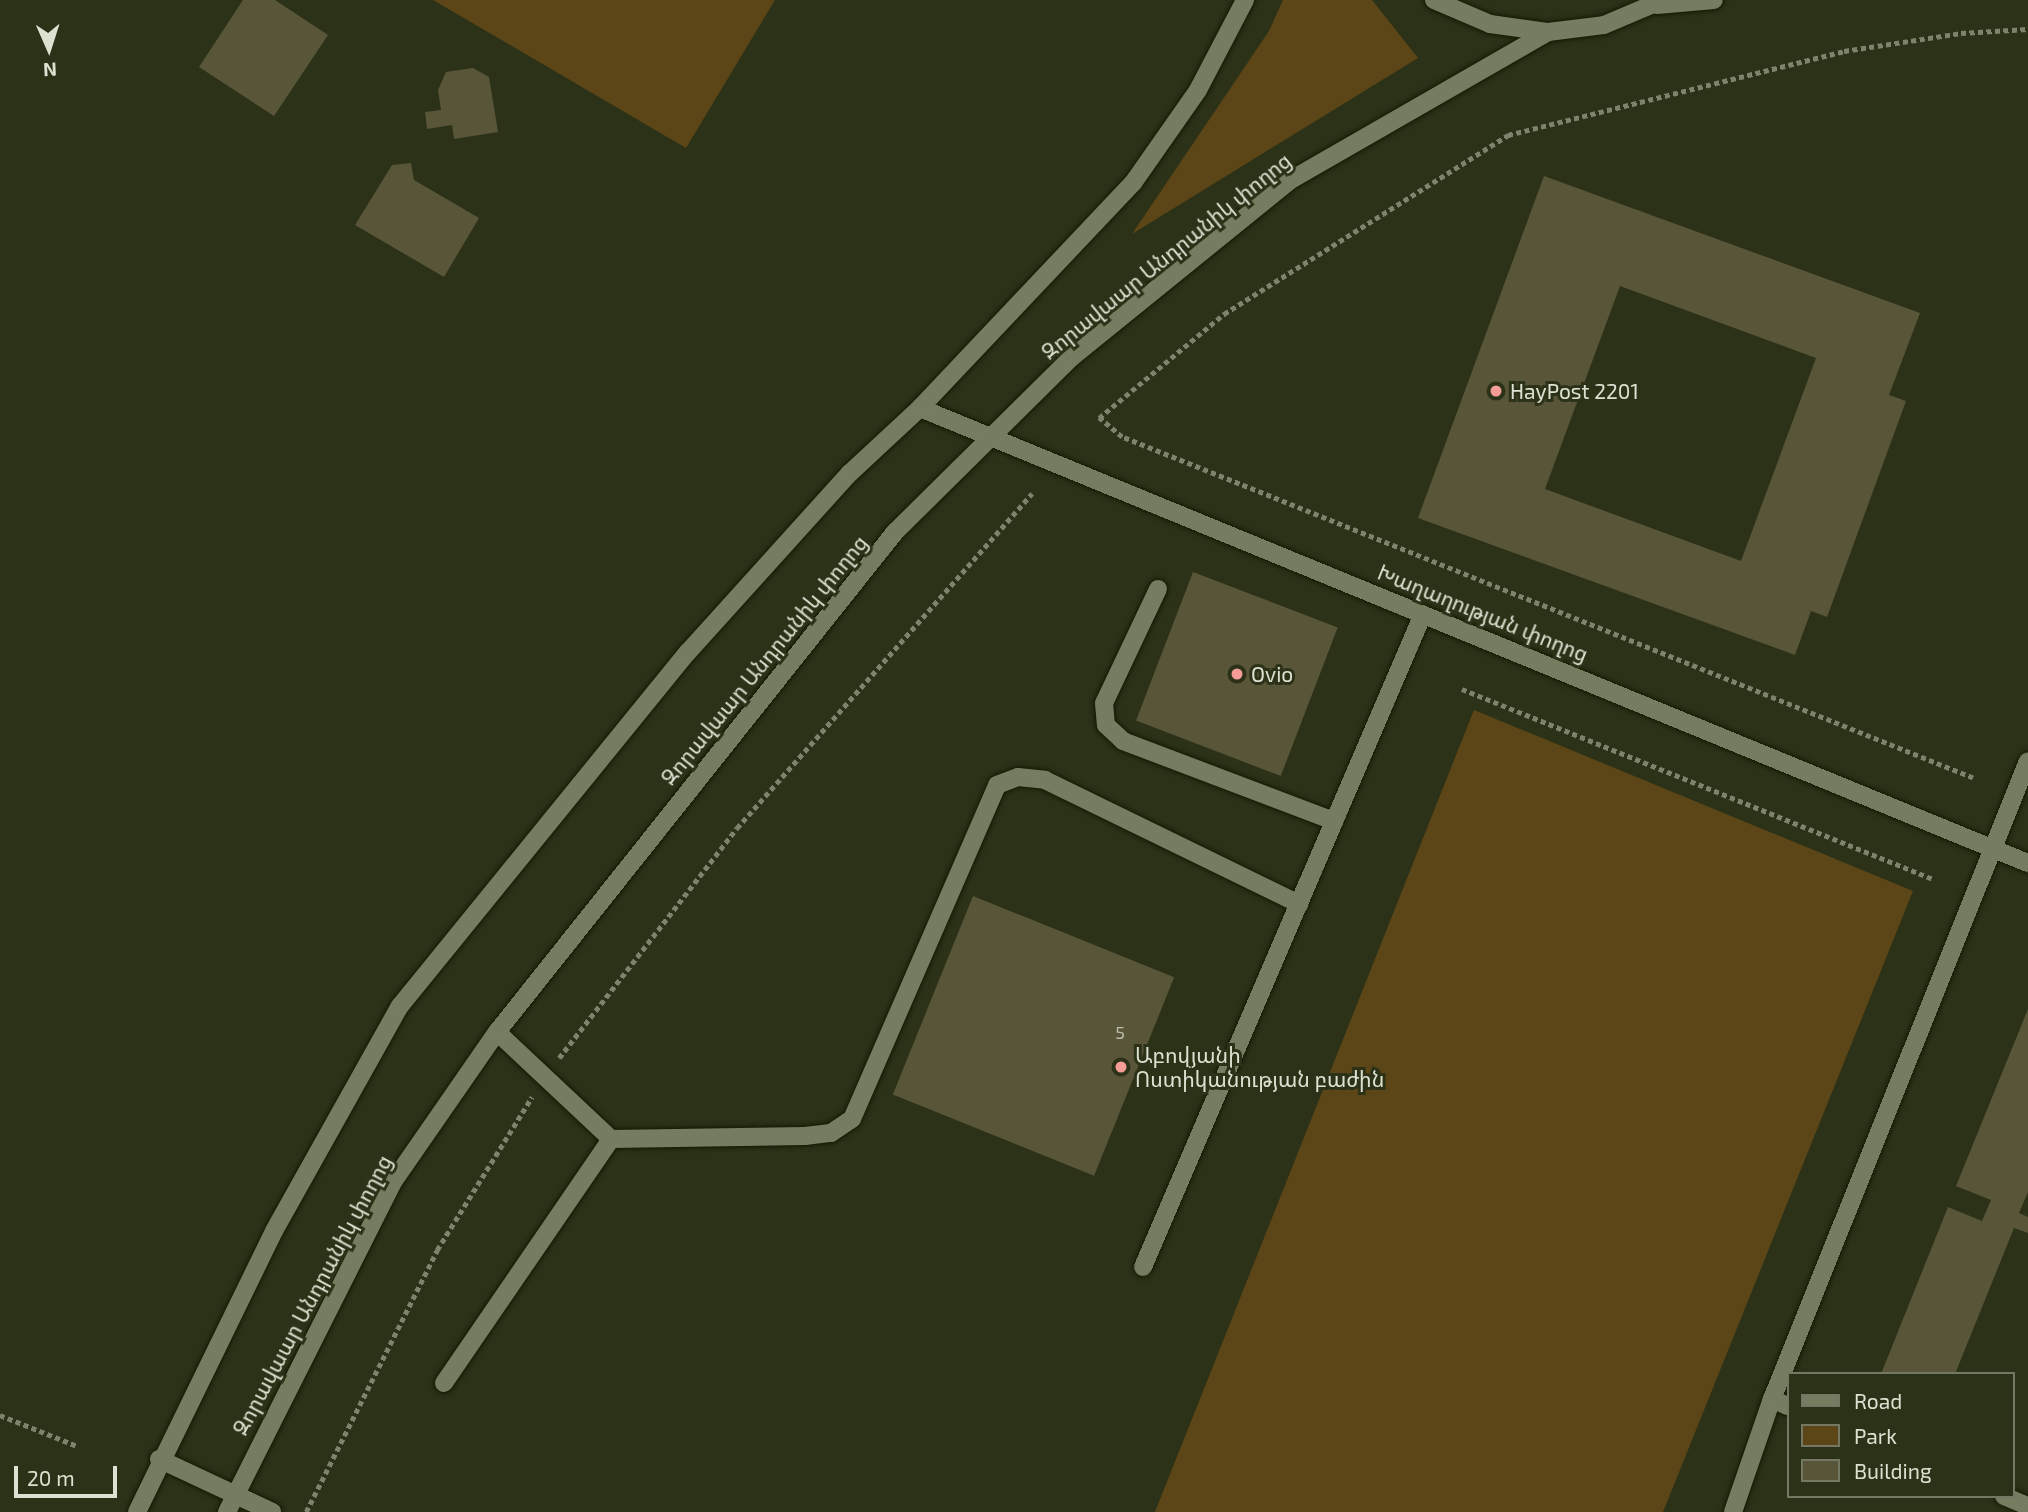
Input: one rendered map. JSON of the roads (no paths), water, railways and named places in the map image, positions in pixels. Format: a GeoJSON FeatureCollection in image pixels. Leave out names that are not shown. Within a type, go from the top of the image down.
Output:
{"type":"FeatureCollection","features":[{"type":"Feature","properties":{"kind":"street"},"geometry":{"type":"LineString","coordinates":[[137,1512],[159,1459],[274,1231],[400,1006],[688,652],[850,473],[920,408],[1133,183],[1198,90],[1245,0]]}},
{"type":"Feature","properties":{"kind":"street"},"geometry":{"type":"LineString","coordinates":[[1434,0],[1490,24],[1548,32],[1604,25],[1660,2],[1714,0]]}},
{"type":"Feature","properties":{"kind":"street","name":"Զորավաար Անդրանիկ փողոց"},"geometry":{"type":"LineString","coordinates":[[227,1512],[393,1182],[497,1032],[895,532],[989,436],[1072,357],[1289,181],[1548,32]]}},
{"type":"Feature","properties":{"kind":"street","name":"Խաղաղության փողոց"},"geometry":{"type":"LineString","coordinates":[[920,408],[2028,863]]}},
{"type":"Feature","properties":{"kind":"street"},"geometry":{"type":"LineString","coordinates":[[1158,589],[1104,704],[1106,725],[1123,741],[1334,821]]}},
{"type":"Feature","properties":{"kind":"street"},"geometry":{"type":"LineString","coordinates":[[1143,1267],[1423,614]]}},
{"type":"Feature","properties":{"kind":"street"},"geometry":{"type":"LineString","coordinates":[[1792,1372],[2028,761]]}},
{"type":"Feature","properties":{"kind":"street"},"geometry":{"type":"LineString","coordinates":[[497,1032],[611,1139],[805,1136],[831,1133],[852,1119],[997,785],[1018,777],[1045,780],[1299,904]]}},
{"type":"Feature","properties":{"kind":"street"},"geometry":{"type":"LineString","coordinates":[[444,1383],[611,1139]]}},
{"type":"Feature","properties":{"kind":"street"},"geometry":{"type":"LineString","coordinates":[[1732,1512],[1780,1402]]}},
{"type":"Feature","properties":{"kind":"street"},"geometry":{"type":"LineString","coordinates":[[159,1459],[272,1512]]}},
{"type":"Feature","properties":{"kind":"street"},"geometry":{"type":"LineString","coordinates":[[2009,1498],[2028,1506]]}},
{"type":"Feature","properties":{"kind":"place","name":"HayPost 2201"},"geometry":{"type":"Point","coordinates":[1496,391]}},
{"type":"Feature","properties":{"kind":"place","name":"Ovio"},"geometry":{"type":"Point","coordinates":[1237,674]}},
{"type":"Feature","properties":{"kind":"place","name":"Աբովյանի Ոստիկանության բաժին"},"geometry":{"type":"Point","coordinates":[1121,1067]}}]}
